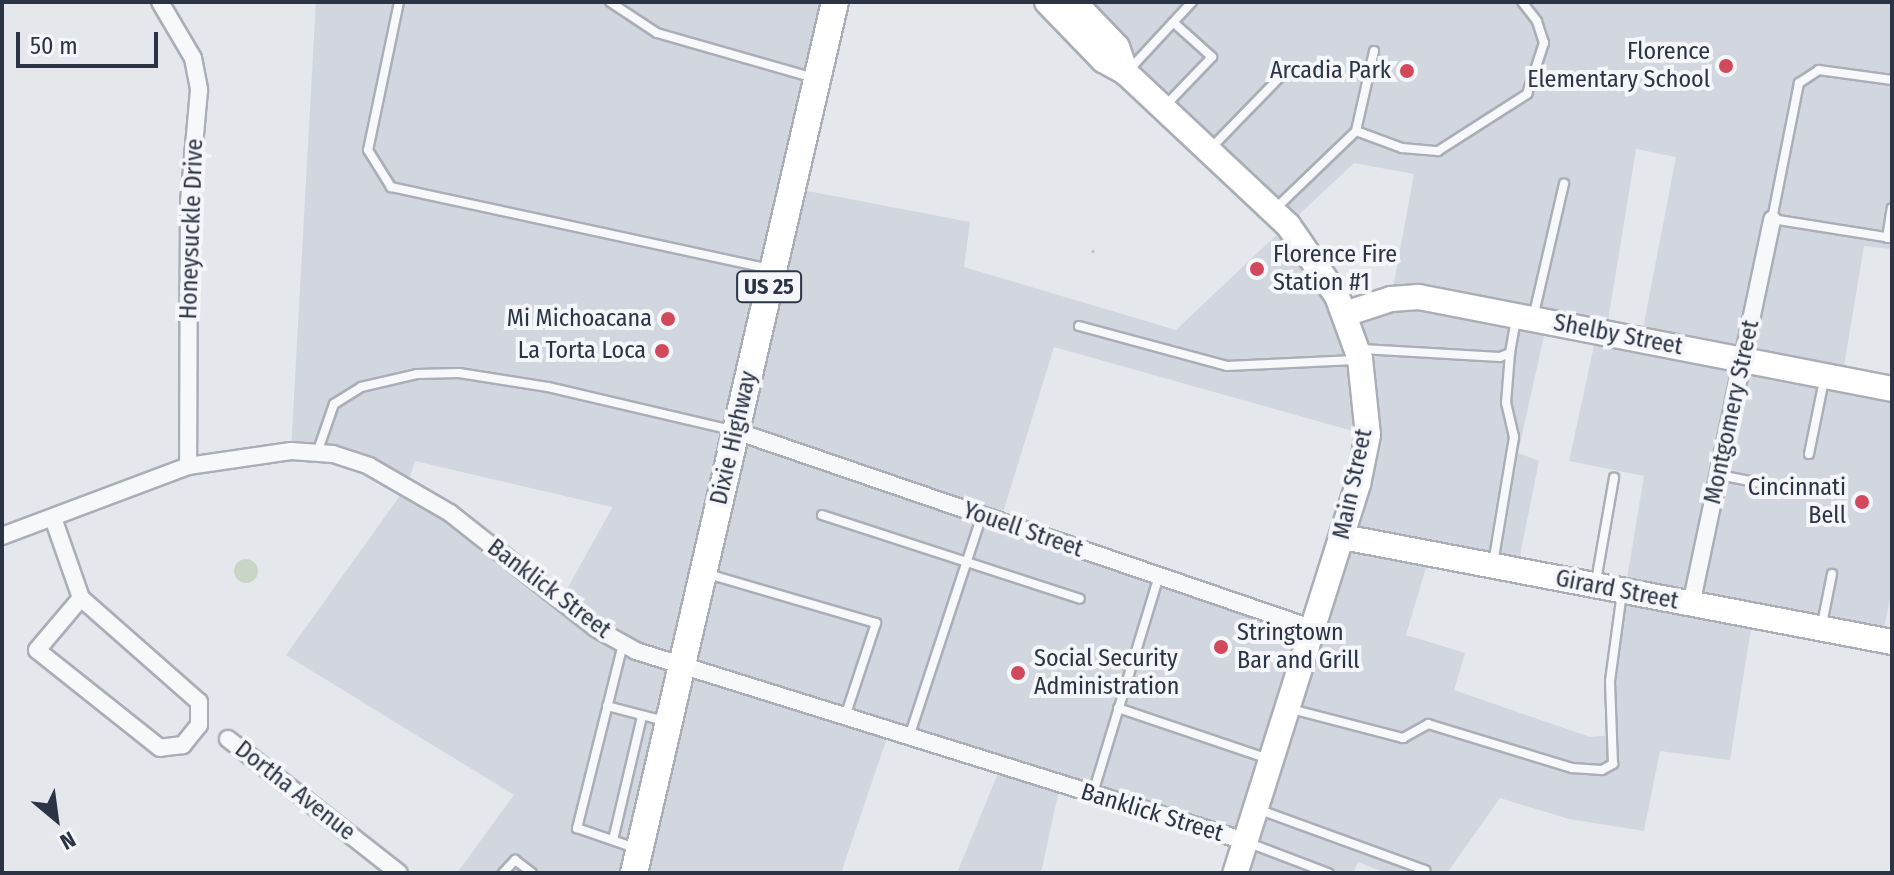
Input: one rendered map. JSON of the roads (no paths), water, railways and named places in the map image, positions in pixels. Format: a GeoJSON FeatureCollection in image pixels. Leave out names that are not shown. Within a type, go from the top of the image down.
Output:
{"type":"FeatureCollection","features":[{"type":"Feature","properties":{"kind":"main road","name":"Dixie Highway"},"geometry":{"type":"LineString","coordinates":[[637,861],[835,2]]}},
{"type":"Feature","properties":{"kind":"street","name":"Honeysuckle Drive"},"geometry":{"type":"LineString","coordinates":[[160,2],[189,48],[199,90],[189,203],[188,466]]}},
{"type":"Feature","properties":{"kind":"street","name":"Main Street"},"geometry":{"type":"LineString","coordinates":[[1047,2],[1103,60],[1126,73],[1274,210],[1323,273],[1345,314],[1359,354],[1368,435],[1343,537],[1311,628],[1235,873]]}},
{"type":"Feature","properties":{"kind":"street","name":"Main Street"},"geometry":{"type":"LineString","coordinates":[[1074,2],[1117,47],[1126,73]]}},
{"type":"Feature","properties":{"kind":"street","name":"Montgomery Street"},"geometry":{"type":"LineString","coordinates":[[1691,605],[1772,219]]}},
{"type":"Feature","properties":{"kind":"street","name":"Shelby Street"},"geometry":{"type":"LineString","coordinates":[[1345,314],[1391,299],[1419,297],[1892,389]]}},
{"type":"Feature","properties":{"kind":"street","name":"Youell Street"},"geometry":{"type":"LineString","coordinates":[[736,431],[1311,628]]}},
{"type":"Feature","properties":{"kind":"street","name":"Banklick Street"},"geometry":{"type":"LineString","coordinates":[[2,536],[188,466],[291,451],[317,453],[369,466],[407,486],[623,643],[681,667],[1245,841]]}},
{"type":"Feature","properties":{"kind":"street"},"geometry":{"type":"LineString","coordinates":[[53,518],[81,598],[199,702],[199,725],[183,745],[160,748],[37,650],[81,598]]}},
{"type":"Feature","properties":{"kind":"street","name":"Girard Street"},"geometry":{"type":"LineString","coordinates":[[1343,537],[1892,642]]}},
{"type":"Feature","properties":{"kind":"street","name":"Dortha Avenue"},"geometry":{"type":"LineString","coordinates":[[228,739],[399,873]]}},
{"type":"Feature","properties":{"kind":"lane"},"geometry":{"type":"LineString","coordinates":[[399,2],[368,150],[391,187],[773,270]]}},
{"type":"Feature","properties":{"kind":"lane"},"geometry":{"type":"LineString","coordinates":[[610,2],[657,33],[817,79]]}},
{"type":"Feature","properties":{"kind":"lane"},"geometry":{"type":"LineString","coordinates":[[1126,73],[1192,2]]}},
{"type":"Feature","properties":{"kind":"lane"},"geometry":{"type":"LineString","coordinates":[[1356,131],[1402,148],[1438,151],[1527,94],[1544,43],[1537,21],[1522,2]]}},
{"type":"Feature","properties":{"kind":"lane"},"geometry":{"type":"LineString","coordinates":[[1163,108],[1212,57],[1173,22]]}},
{"type":"Feature","properties":{"kind":"lane"},"geometry":{"type":"LineString","coordinates":[[1274,210],[1356,131],[1374,51]]}},
{"type":"Feature","properties":{"kind":"lane"},"geometry":{"type":"LineString","coordinates":[[1892,80],[1819,70],[1799,83],[1772,219],[1890,238],[1892,208]]}},
{"type":"Feature","properties":{"kind":"lane"},"geometry":{"type":"LineString","coordinates":[[1209,150],[1283,74]]}},
{"type":"Feature","properties":{"kind":"lane"},"geometry":{"type":"LineString","coordinates":[[1493,565],[1514,437],[1506,403],[1510,353],[1525,317],[1564,184]]}},
{"type":"Feature","properties":{"kind":"lane"},"geometry":{"type":"LineString","coordinates":[[1079,326],[1227,366],[1359,354],[1500,357],[1510,353]]}},
{"type":"Feature","properties":{"kind":"lane"},"geometry":{"type":"LineString","coordinates":[[317,453],[334,404],[361,387],[417,374],[459,373],[548,387],[736,431]]}},
{"type":"Feature","properties":{"kind":"lane"},"geometry":{"type":"LineString","coordinates":[[1809,454],[1825,375]]}},
{"type":"Feature","properties":{"kind":"lane"},"geometry":{"type":"LineString","coordinates":[[1719,475],[1786,488]]}},
{"type":"Feature","properties":{"kind":"lane"},"geometry":{"type":"LineString","coordinates":[[1595,586],[1614,478]]}},
{"type":"Feature","properties":{"kind":"lane"},"geometry":{"type":"LineString","coordinates":[[822,515],[1080,599]]}},
{"type":"Feature","properties":{"kind":"lane"},"geometry":{"type":"LineString","coordinates":[[909,738],[982,515]]}},
{"type":"Feature","properties":{"kind":"lane"},"geometry":{"type":"LineString","coordinates":[[703,573],[876,623],[845,718]]}},
{"type":"Feature","properties":{"kind":"lane"},"geometry":{"type":"LineString","coordinates":[[1821,629],[1832,574]]}},
{"type":"Feature","properties":{"kind":"lane"},"geometry":{"type":"LineString","coordinates":[[1092,794],[1159,576]]}},
{"type":"Feature","properties":{"kind":"lane"},"geometry":{"type":"LineString","coordinates":[[1286,707],[1403,738],[1428,724],[1572,768],[1602,770],[1613,764],[1610,681],[1623,591]]}},
{"type":"Feature","properties":{"kind":"lane"},"geometry":{"type":"LineString","coordinates":[[623,643],[607,706],[599,756],[577,828],[613,840],[637,861]]}},
{"type":"Feature","properties":{"kind":"lane"},"geometry":{"type":"LineString","coordinates":[[607,706],[669,723]]}},
{"type":"Feature","properties":{"kind":"lane"},"geometry":{"type":"LineString","coordinates":[[1118,708],[1270,760]]}},
{"type":"Feature","properties":{"kind":"lane"},"geometry":{"type":"LineString","coordinates":[[613,840],[620,796],[642,716]]}},
{"type":"Feature","properties":{"kind":"lane"},"geometry":{"type":"LineString","coordinates":[[1255,808],[1425,870]]}},
{"type":"Feature","properties":{"kind":"lane"},"geometry":{"type":"LineString","coordinates":[[1245,841],[1327,873]]}},
{"type":"Feature","properties":{"kind":"lane"},"geometry":{"type":"LineString","coordinates":[[503,873],[515,860],[532,873]]}},
{"type":"Feature","properties":{"kind":"place","name":"Florence Elementary School"},"geometry":{"type":"Point","coordinates":[1726,66]}},
{"type":"Feature","properties":{"kind":"place","name":"Arcadia Park"},"geometry":{"type":"Point","coordinates":[1407,71]}},
{"type":"Feature","properties":{"kind":"place","name":"Florence Fire Station #1"},"geometry":{"type":"Point","coordinates":[1257,269]}},
{"type":"Feature","properties":{"kind":"place","name":"Mi Michoacana"},"geometry":{"type":"Point","coordinates":[668,319]}},
{"type":"Feature","properties":{"kind":"place","name":"La Torta Loca"},"geometry":{"type":"Point","coordinates":[662,351]}},
{"type":"Feature","properties":{"kind":"place","name":"Cincinnati Bell"},"geometry":{"type":"Point","coordinates":[1862,502]}},
{"type":"Feature","properties":{"kind":"place","name":"Stringtown Bar and Grill"},"geometry":{"type":"Point","coordinates":[1221,647]}},
{"type":"Feature","properties":{"kind":"place","name":"Social Security Administration"},"geometry":{"type":"Point","coordinates":[1018,673]}}]}
